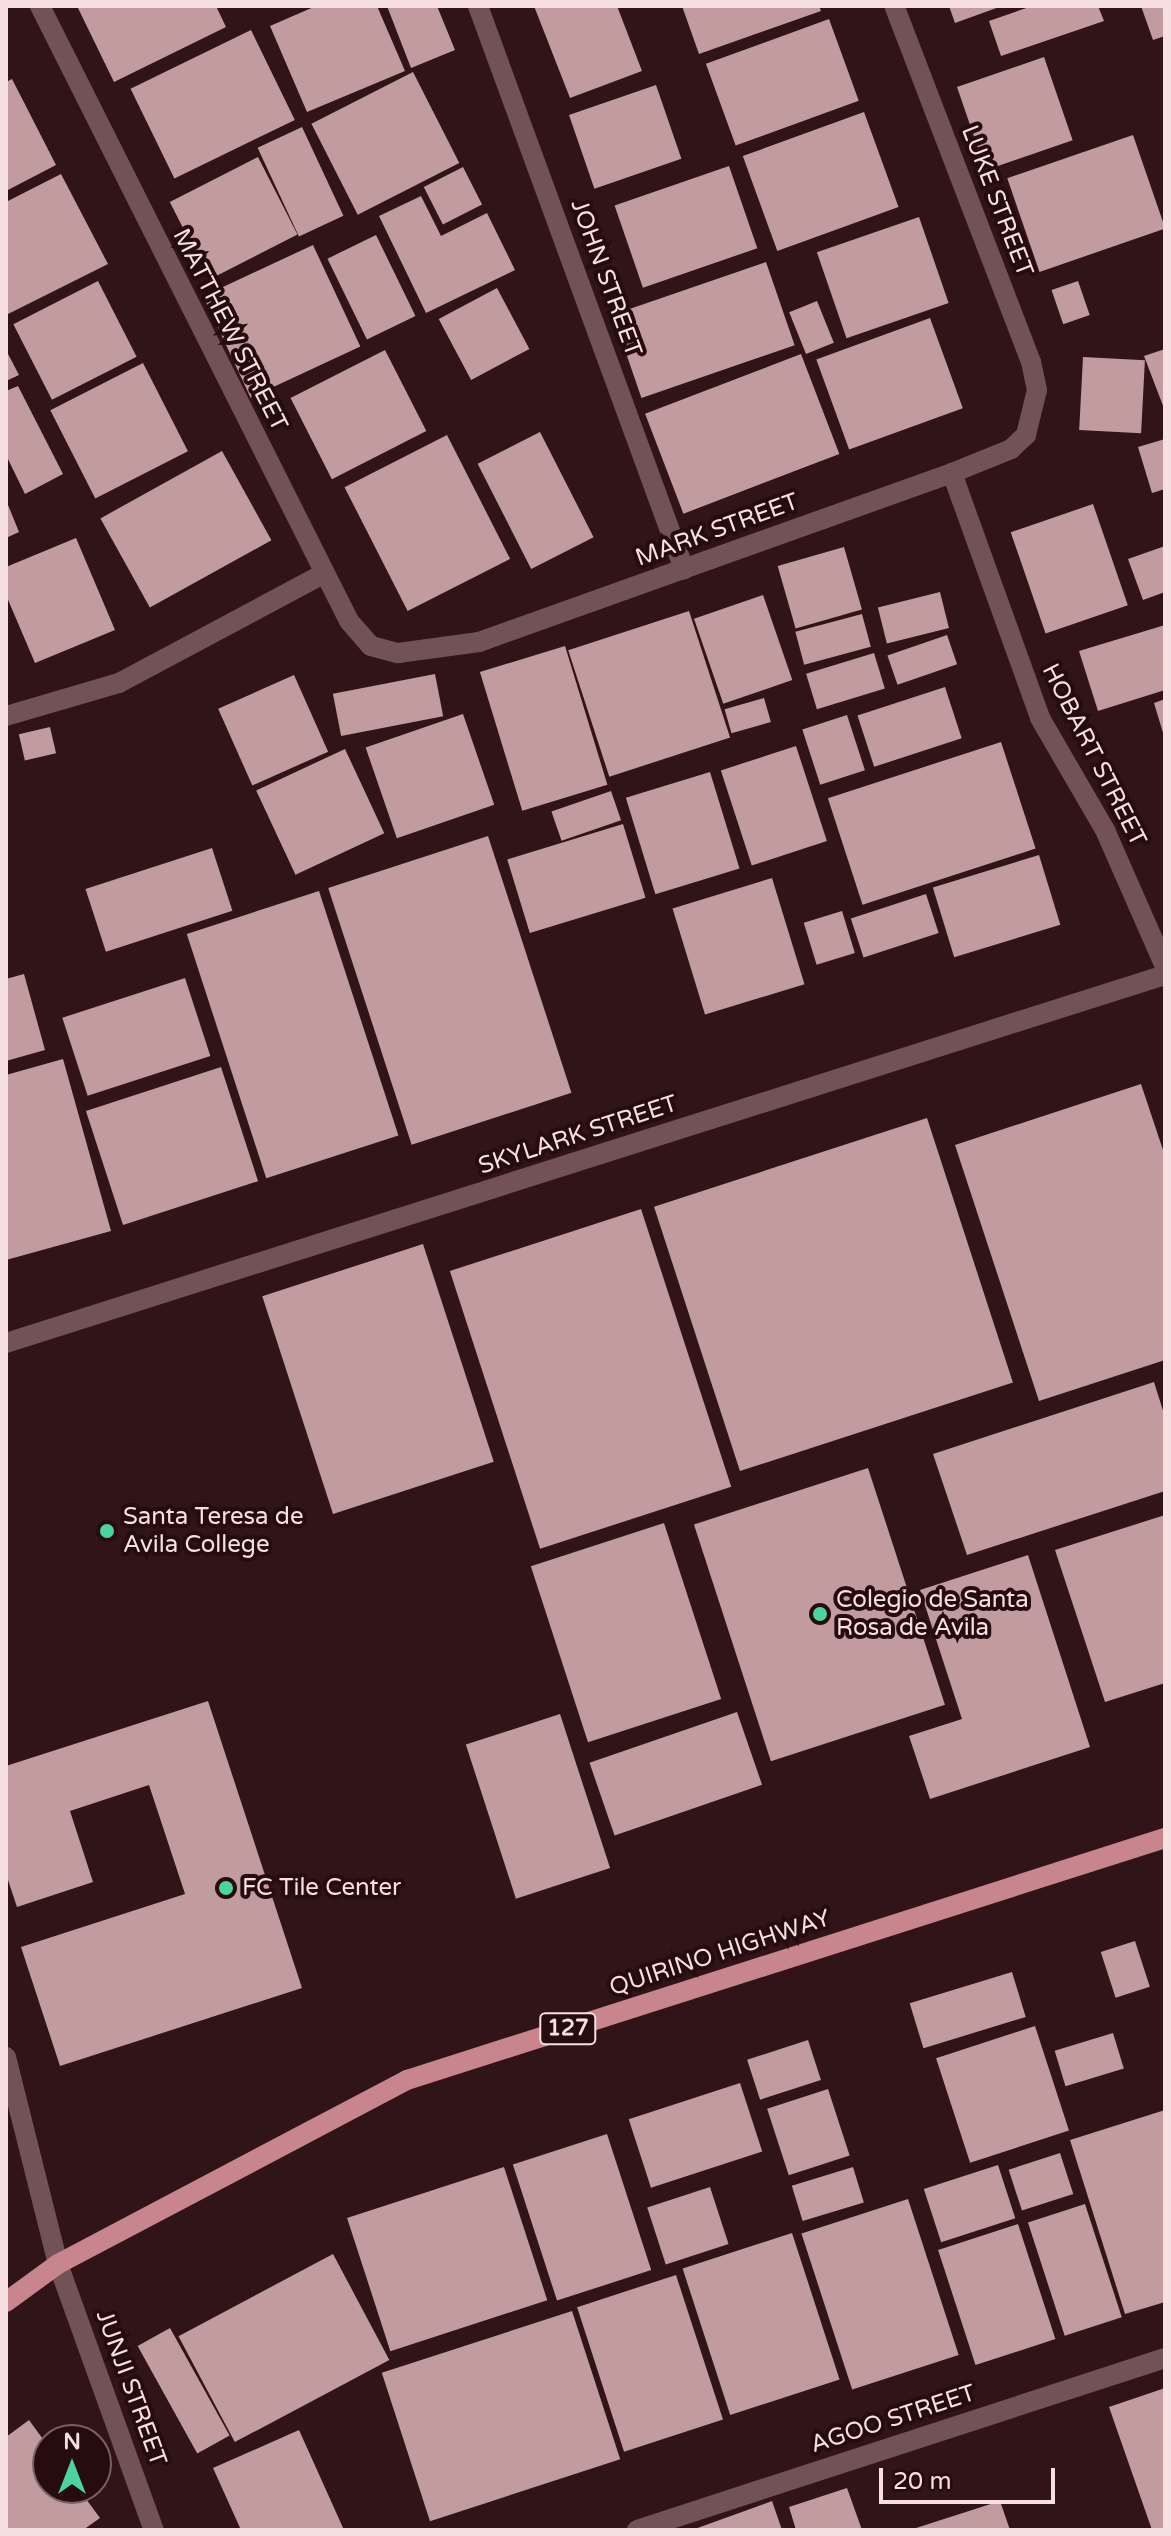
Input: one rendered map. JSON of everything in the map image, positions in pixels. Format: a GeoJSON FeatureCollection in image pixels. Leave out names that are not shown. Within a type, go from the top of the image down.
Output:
{"type":"FeatureCollection","features":[{"type":"Feature","properties":{"kind":"main road","name":"QUIRINO HIGHWAY"},"geometry":{"type":"LineString","coordinates":[[6,2302],[58,2264],[407,2080],[1165,1838]]}},
{"type":"Feature","properties":{"kind":"street","name":"MATTHEW STREET"},"geometry":{"type":"LineString","coordinates":[[40,6],[349,621],[371,646],[398,653]]}},
{"type":"Feature","properties":{"kind":"street","name":"JOHN STREET"},"geometry":{"type":"LineString","coordinates":[[478,6],[684,569]]}},
{"type":"Feature","properties":{"kind":"street","name":"LUKE STREET"},"geometry":{"type":"LineString","coordinates":[[894,6],[1031,362],[1037,390],[1034,417]]}},
{"type":"Feature","properties":{"kind":"street","name":"MARK STREET"},"geometry":{"type":"LineString","coordinates":[[398,653],[479,642],[952,473],[1011,449],[1026,435],[1034,417]]}},
{"type":"Feature","properties":{"kind":"street","name":"HOBART STREET"},"geometry":{"type":"LineString","coordinates":[[952,473],[1040,718],[1105,830],[1165,967]]}},
{"type":"Feature","properties":{"kind":"street"},"geometry":{"type":"LineString","coordinates":[[6,716],[84,697],[119,683],[323,574]]}},
{"type":"Feature","properties":{"kind":"street","name":"SKYLARK STREET"},"geometry":{"type":"LineString","coordinates":[[6,1343],[1165,975]]}},
{"type":"Feature","properties":{"kind":"street","name":"JUNJI STREET"},"geometry":{"type":"LineString","coordinates":[[6,2057],[58,2264],[154,2530]]}},
{"type":"Feature","properties":{"kind":"street","name":"AGOO STREET"},"geometry":{"type":"LineString","coordinates":[[637,2530],[1165,2358]]}},
{"type":"Feature","properties":{"kind":"building"},"geometry":{"type":"Polygon","coordinates":[[[77,6],[216,6],[226,27],[114,82],[77,6]]]}},
{"type":"Feature","properties":{"kind":"building"},"geometry":{"type":"Polygon","coordinates":[[[316,6],[377,6],[405,71],[307,112],[270,26],[316,6]]]}},
{"type":"Feature","properties":{"kind":"building"},"geometry":{"type":"Polygon","coordinates":[[[387,6],[437,6],[455,50],[411,68],[387,6]]]}},
{"type":"Feature","properties":{"kind":"building"},"geometry":{"type":"Polygon","coordinates":[[[534,6],[617,6],[642,71],[570,98],[534,6]]]}},
{"type":"Feature","properties":{"kind":"building"},"geometry":{"type":"Polygon","coordinates":[[[682,6],[819,6],[821,11],[699,54],[682,6]]]}},
{"type":"Feature","properties":{"kind":"building"},"geometry":{"type":"Polygon","coordinates":[[[949,6],[1002,6],[955,23],[949,6]]]}},
{"type":"Feature","properties":{"kind":"building"},"geometry":{"type":"Polygon","coordinates":[[[1032,6],[1098,6],[1104,21],[1001,56],[989,21],[1032,6]]]}},
{"type":"Feature","properties":{"kind":"building"},"geometry":{"type":"Polygon","coordinates":[[[1141,6],[1165,6],[1165,36],[1153,40],[1141,6]]]}},
{"type":"Feature","properties":{"kind":"building"},"geometry":{"type":"Polygon","coordinates":[[[829,19],[859,101],[736,146],[706,64],[829,19]]]}},
{"type":"Feature","properties":{"kind":"building"},"geometry":{"type":"Polygon","coordinates":[[[251,30],[295,120],[174,179],[131,89],[251,30]]]}},
{"type":"Feature","properties":{"kind":"building"},"geometry":{"type":"Polygon","coordinates":[[[1044,57],[1073,140],[986,170],[957,87],[1044,57]]]}},
{"type":"Feature","properties":{"kind":"building"},"geometry":{"type":"Polygon","coordinates":[[[413,72],[459,163],[358,215],[311,124],[413,72]]]}},
{"type":"Feature","properties":{"kind":"building"},"geometry":{"type":"Polygon","coordinates":[[[12,79],[56,165],[6,191],[6,82],[12,79]]]}},
{"type":"Feature","properties":{"kind":"building"},"geometry":{"type":"Polygon","coordinates":[[[656,85],[681,159],[594,189],[569,115],[656,85]]]}},
{"type":"Feature","properties":{"kind":"building"},"geometry":{"type":"Polygon","coordinates":[[[864,112],[899,207],[777,251],[743,156],[864,112]]]}},
{"type":"Feature","properties":{"kind":"building"},"geometry":{"type":"Polygon","coordinates":[[[302,127],[343,216],[299,237],[258,148],[302,127]]]}},
{"type":"Feature","properties":{"kind":"building"},"geometry":{"type":"Polygon","coordinates":[[[1133,135],[1165,229],[1039,272],[1007,178],[1133,135]]]}},
{"type":"Feature","properties":{"kind":"building"},"geometry":{"type":"Polygon","coordinates":[[[258,157],[297,235],[209,279],[170,202],[258,157]]]}},
{"type":"Feature","properties":{"kind":"building"},"geometry":{"type":"Polygon","coordinates":[[[729,166],[757,248],[643,288],[615,205],[729,166]]]}},
{"type":"Feature","properties":{"kind":"building"},"geometry":{"type":"Polygon","coordinates":[[[463,167],[482,204],[443,224],[424,187],[463,167]]]}},
{"type":"Feature","properties":{"kind":"building"},"geometry":{"type":"Polygon","coordinates":[[[61,174],[108,264],[6,315],[6,202],[61,174]]]}},
{"type":"Feature","properties":{"kind":"building"},"geometry":{"type":"Polygon","coordinates":[[[421,196],[441,236],[487,213],[515,270],[426,313],[379,216],[421,196]]]}},
{"type":"Feature","properties":{"kind":"building"},"geometry":{"type":"Polygon","coordinates":[[[919,217],[949,303],[847,338],[817,252],[919,217]]]}},
{"type":"Feature","properties":{"kind":"building"},"geometry":{"type":"Polygon","coordinates":[[[376,235],[415,316],[367,340],[327,259],[376,235]]]}},
{"type":"Feature","properties":{"kind":"building"},"geometry":{"type":"Polygon","coordinates":[[[313,245],[360,347],[251,398],[203,296],[313,245]]]}},
{"type":"Feature","properties":{"kind":"building"},"geometry":{"type":"Polygon","coordinates":[[[766,262],[795,345],[641,398],[613,315],[766,262]]]}},
{"type":"Feature","properties":{"kind":"building"},"geometry":{"type":"Polygon","coordinates":[[[98,281],[137,357],[52,400],[13,324],[98,281]]]}},
{"type":"Feature","properties":{"kind":"building"},"geometry":{"type":"Polygon","coordinates":[[[1078,281],[1090,315],[1063,324],[1052,290],[1078,281]]]}},
{"type":"Feature","properties":{"kind":"building"},"geometry":{"type":"Polygon","coordinates":[[[497,288],[529,349],[471,380],[439,319],[497,288]]]}},
{"type":"Feature","properties":{"kind":"building"},"geometry":{"type":"Polygon","coordinates":[[[817,301],[834,343],[806,354],[789,312],[817,301]]]}},
{"type":"Feature","properties":{"kind":"building"},"geometry":{"type":"Polygon","coordinates":[[[930,318],[963,408],[849,450],[816,359],[930,318]]]}},
{"type":"Feature","properties":{"kind":"building"},"geometry":{"type":"Polygon","coordinates":[[[1165,349],[1165,411],[1144,356],[1165,349]]]}},
{"type":"Feature","properties":{"kind":"building"},"geometry":{"type":"Polygon","coordinates":[[[6,350],[19,375],[6,381],[6,350]]]}},
{"type":"Feature","properties":{"kind":"building"},"geometry":{"type":"Polygon","coordinates":[[[385,350],[426,431],[332,479],[291,398],[385,350]]]}},
{"type":"Feature","properties":{"kind":"building"},"geometry":{"type":"Polygon","coordinates":[[[801,354],[839,454],[683,514],[645,414],[801,354]]]}},
{"type":"Feature","properties":{"kind":"building"},"geometry":{"type":"Polygon","coordinates":[[[1083,357],[1145,360],[1141,433],[1079,430],[1083,357]]]}},
{"type":"Feature","properties":{"kind":"building"},"geometry":{"type":"Polygon","coordinates":[[[143,363],[188,451],[95,498],[50,410],[143,363]]]}},
{"type":"Feature","properties":{"kind":"building"},"geometry":{"type":"Polygon","coordinates":[[[18,386],[63,474],[25,494],[6,455],[6,391],[18,386]]]}},
{"type":"Feature","properties":{"kind":"building"},"geometry":{"type":"Polygon","coordinates":[[[540,432],[594,537],[531,569],[478,464],[540,432]]]}},
{"type":"Feature","properties":{"kind":"building"},"geometry":{"type":"Polygon","coordinates":[[[447,435],[510,559],[408,611],[345,487],[447,435]]]}},
{"type":"Feature","properties":{"kind":"building"},"geometry":{"type":"Polygon","coordinates":[[[1165,439],[1165,489],[1152,493],[1138,447],[1165,439]]]}},
{"type":"Feature","properties":{"kind":"building"},"geometry":{"type":"Polygon","coordinates":[[[222,451],[271,540],[150,608],[100,518],[222,451]]]}},
{"type":"Feature","properties":{"kind":"building"},"geometry":{"type":"Polygon","coordinates":[[[6,500],[19,532],[6,538],[6,500]]]}},
{"type":"Feature","properties":{"kind":"building"},"geometry":{"type":"Polygon","coordinates":[[[1093,504],[1128,605],[1046,633],[1011,532],[1093,504]]]}},
{"type":"Feature","properties":{"kind":"building"},"geometry":{"type":"Polygon","coordinates":[[[76,538],[115,630],[35,663],[6,595],[6,567],[76,538]]]}},
{"type":"Feature","properties":{"kind":"building"},"geometry":{"type":"Polygon","coordinates":[[[1165,546],[1165,592],[1143,600],[1128,559],[1165,546]]]}},
{"type":"Feature","properties":{"kind":"building"},"geometry":{"type":"Polygon","coordinates":[[[844,547],[862,609],[796,629],[778,566],[844,547]]]}},
{"type":"Feature","properties":{"kind":"building"},"geometry":{"type":"Polygon","coordinates":[[[940,592],[949,628],[887,643],[878,607],[940,592]]]}},
{"type":"Feature","properties":{"kind":"building"},"geometry":{"type":"Polygon","coordinates":[[[763,595],[792,680],[723,704],[694,619],[763,595]]]}},
{"type":"Feature","properties":{"kind":"building"},"geometry":{"type":"Polygon","coordinates":[[[689,611],[730,737],[609,777],[568,650],[689,611]]]}},
{"type":"Feature","properties":{"kind":"building"},"geometry":{"type":"Polygon","coordinates":[[[862,614],[871,647],[804,665],[795,632],[862,614]]]}},
{"type":"Feature","properties":{"kind":"building"},"geometry":{"type":"Polygon","coordinates":[[[1165,625],[1165,690],[1098,711],[1079,651],[1165,625]]]}},
{"type":"Feature","properties":{"kind":"building"},"geometry":{"type":"Polygon","coordinates":[[[947,635],[957,664],[898,685],[887,656],[947,635]]]}},
{"type":"Feature","properties":{"kind":"building"},"geometry":{"type":"Polygon","coordinates":[[[565,646],[607,785],[522,811],[480,672],[565,646]]]}},
{"type":"Feature","properties":{"kind":"building"},"geometry":{"type":"Polygon","coordinates":[[[874,653],[885,688],[817,709],[806,674],[874,653]]]}},
{"type":"Feature","properties":{"kind":"building"},"geometry":{"type":"Polygon","coordinates":[[[435,674],[443,716],[341,736],[333,694],[435,674]]]}},
{"type":"Feature","properties":{"kind":"building"},"geometry":{"type":"Polygon","coordinates":[[[294,675],[328,752],[252,785],[218,709],[294,675]]]}},
{"type":"Feature","properties":{"kind":"building"},"geometry":{"type":"Polygon","coordinates":[[[945,687],[962,738],[874,767],[858,715],[945,687]]]}},
{"type":"Feature","properties":{"kind":"building"},"geometry":{"type":"Polygon","coordinates":[[[764,698],[771,722],[731,733],[725,709],[764,698]]]}},
{"type":"Feature","properties":{"kind":"building"},"geometry":{"type":"Polygon","coordinates":[[[1165,699],[1165,736],[1164,736],[1154,703],[1165,699]]]}},
{"type":"Feature","properties":{"kind":"building"},"geometry":{"type":"Polygon","coordinates":[[[463,714],[494,805],[397,838],[366,748],[463,714]]]}},
{"type":"Feature","properties":{"kind":"building"},"geometry":{"type":"Polygon","coordinates":[[[847,715],[865,770],[820,785],[802,730],[847,715]]]}},
{"type":"Feature","properties":{"kind":"building"},"geometry":{"type":"Polygon","coordinates":[[[50,727],[56,753],[25,761],[19,734],[50,727]]]}},
{"type":"Feature","properties":{"kind":"building"},"geometry":{"type":"Polygon","coordinates":[[[1001,742],[1036,849],[863,905],[828,798],[1001,742]]]}},
{"type":"Feature","properties":{"kind":"building"},"geometry":{"type":"Polygon","coordinates":[[[796,746],[827,841],[752,866],[721,770],[796,746]]]}},
{"type":"Feature","properties":{"kind":"building"},"geometry":{"type":"Polygon","coordinates":[[[345,749],[384,833],[295,875],[256,790],[345,749]]]}},
{"type":"Feature","properties":{"kind":"building"},"geometry":{"type":"Polygon","coordinates":[[[710,772],[740,869],[655,894],[626,798],[710,772]]]}},
{"type":"Feature","properties":{"kind":"building"},"geometry":{"type":"Polygon","coordinates":[[[611,791],[621,820],[562,841],[551,812],[611,791]]]}},
{"type":"Feature","properties":{"kind":"building"},"geometry":{"type":"Polygon","coordinates":[[[623,824],[646,898],[530,933],[507,859],[623,824]]]}},
{"type":"Feature","properties":{"kind":"building"},"geometry":{"type":"Polygon","coordinates":[[[488,836],[571,1093],[412,1145],[328,888],[488,836]]]}},
{"type":"Feature","properties":{"kind":"building"},"geometry":{"type":"Polygon","coordinates":[[[212,848],[232,911],[106,952],[86,889],[212,848]]]}},
{"type":"Feature","properties":{"kind":"building"},"geometry":{"type":"Polygon","coordinates":[[[1039,855],[1060,925],[954,957],[933,887],[1039,855]]]}},
{"type":"Feature","properties":{"kind":"building"},"geometry":{"type":"Polygon","coordinates":[[[772,878],[804,984],[705,1015],[673,908],[772,878]]]}},
{"type":"Feature","properties":{"kind":"building"},"geometry":{"type":"Polygon","coordinates":[[[319,891],[398,1135],[266,1178],[187,934],[319,891]]]}},
{"type":"Feature","properties":{"kind":"building"},"geometry":{"type":"Polygon","coordinates":[[[926,894],[939,933],[864,957],[851,918],[926,894]]]}},
{"type":"Feature","properties":{"kind":"building"},"geometry":{"type":"Polygon","coordinates":[[[842,911],[855,953],[817,965],[804,923],[842,911]]]}},
{"type":"Feature","properties":{"kind":"building"},"geometry":{"type":"Polygon","coordinates":[[[24,974],[45,1050],[6,1061],[6,979],[24,974]]]}},
{"type":"Feature","properties":{"kind":"building"},"geometry":{"type":"Polygon","coordinates":[[[185,978],[210,1056],[88,1096],[62,1018],[185,978]]]}},
{"type":"Feature","properties":{"kind":"building"},"geometry":{"type":"Polygon","coordinates":[[[63,1059],[111,1231],[6,1260],[6,1075],[63,1059]]]}},
{"type":"Feature","properties":{"kind":"building"},"geometry":{"type":"Polygon","coordinates":[[[221,1067],[258,1181],[123,1225],[86,1111],[221,1067]]]}},
{"type":"Feature","properties":{"kind":"building"},"geometry":{"type":"Polygon","coordinates":[[[1141,1084],[1165,1156],[1165,1360],[1039,1401],[955,1145],[1141,1084]]]}},
{"type":"Feature","properties":{"kind":"building"},"geometry":{"type":"Polygon","coordinates":[[[927,1118],[1013,1382],[740,1471],[654,1207],[927,1118]]]}},
{"type":"Feature","properties":{"kind":"building"},"geometry":{"type":"Polygon","coordinates":[[[641,1209],[731,1487],[540,1549],[450,1271],[641,1209]]]}},
{"type":"Feature","properties":{"kind":"building"},"geometry":{"type":"Polygon","coordinates":[[[423,1244],[494,1462],[333,1514],[262,1296],[423,1244]]]}},
{"type":"Feature","properties":{"kind":"building"},"geometry":{"type":"Polygon","coordinates":[[[1154,1382],[1165,1417],[1165,1491],[967,1555],[933,1454],[1154,1382]]]}},
{"type":"Feature","properties":{"kind":"building","name":"Colegio de Santa Rosa de Avila"},"geometry":{"type":"Polygon","coordinates":[[[868,1468],[945,1705],[771,1761],[694,1525],[868,1468]]]}},
{"type":"Feature","properties":{"kind":"building"},"geometry":{"type":"Polygon","coordinates":[[[1165,1515],[1165,1683],[1105,1702],[1055,1550],[1165,1515]]]}},
{"type":"Feature","properties":{"kind":"building"},"geometry":{"type":"Polygon","coordinates":[[[664,1523],[721,1699],[588,1742],[531,1566],[664,1523]]]}},
{"type":"Feature","properties":{"kind":"building"},"geometry":{"type":"Polygon","coordinates":[[[1028,1555],[1090,1747],[930,1799],[909,1736],[962,1719],[920,1590],[1028,1555]]]}},
{"type":"Feature","properties":{"kind":"building","name":"FC Tile Center"},"geometry":{"type":"Polygon","coordinates":[[[208,1701],[302,1988],[60,2066],[21,1947],[185,1894],[149,1785],[70,1811],[93,1882],[17,1907],[6,1874],[6,1766],[208,1701]]]}},
{"type":"Feature","properties":{"kind":"building"},"geometry":{"type":"Polygon","coordinates":[[[737,1712],[762,1785],[615,1836],[589,1763],[737,1712]]]}},
{"type":"Feature","properties":{"kind":"building"},"geometry":{"type":"Polygon","coordinates":[[[560,1714],[610,1868],[516,1899],[466,1745],[560,1714]]]}},
{"type":"Feature","properties":{"kind":"building"},"geometry":{"type":"Polygon","coordinates":[[[1135,1941],[1150,1987],[1116,1998],[1101,1952],[1135,1941]]]}},
{"type":"Feature","properties":{"kind":"building"},"geometry":{"type":"Polygon","coordinates":[[[1012,1972],[1026,2017],[923,2048],[910,2003],[1012,1972]]]}},
{"type":"Feature","properties":{"kind":"building"},"geometry":{"type":"Polygon","coordinates":[[[1035,2026],[1069,2131],[970,2163],[936,2058],[1035,2026]]]}},
{"type":"Feature","properties":{"kind":"building"},"geometry":{"type":"Polygon","coordinates":[[[1113,2033],[1124,2068],[1065,2086],[1055,2051],[1113,2033]]]}},
{"type":"Feature","properties":{"kind":"building"},"geometry":{"type":"Polygon","coordinates":[[[808,2040],[821,2080],[760,2100],[747,2060],[808,2040]]]}},
{"type":"Feature","properties":{"kind":"building"},"geometry":{"type":"Polygon","coordinates":[[[740,2083],[762,2151],[651,2188],[629,2119],[740,2083]]]}},
{"type":"Feature","properties":{"kind":"building"},"geometry":{"type":"Polygon","coordinates":[[[828,2089],[850,2156],[789,2175],[767,2109],[828,2089]]]}},
{"type":"Feature","properties":{"kind":"building"},"geometry":{"type":"Polygon","coordinates":[[[1165,2110],[1165,2302],[1125,2314],[1070,2140],[1165,2110]]]}},
{"type":"Feature","properties":{"kind":"building"},"geometry":{"type":"Polygon","coordinates":[[[607,2134],[651,2270],[557,2301],[513,2165],[607,2134]]]}},
{"type":"Feature","properties":{"kind":"building"},"geometry":{"type":"Polygon","coordinates":[[[1060,2153],[1073,2194],[1022,2211],[1009,2170],[1060,2153]]]}},
{"type":"Feature","properties":{"kind":"building"},"geometry":{"type":"Polygon","coordinates":[[[998,2165],[1015,2218],[941,2242],[924,2189],[998,2165]]]}},
{"type":"Feature","properties":{"kind":"building"},"geometry":{"type":"Polygon","coordinates":[[[504,2167],[547,2300],[390,2351],[347,2218],[504,2167]]]}},
{"type":"Feature","properties":{"kind":"building"},"geometry":{"type":"Polygon","coordinates":[[[853,2167],[864,2202],[803,2221],[792,2186],[853,2167]]]}},
{"type":"Feature","properties":{"kind":"building"},"geometry":{"type":"Polygon","coordinates":[[[710,2187],[729,2244],[666,2264],[647,2207],[710,2187]]]}},
{"type":"Feature","properties":{"kind":"building"},"geometry":{"type":"Polygon","coordinates":[[[908,2199],[959,2355],[852,2390],[801,2234],[908,2199]]]}},
{"type":"Feature","properties":{"kind":"building"},"geometry":{"type":"Polygon","coordinates":[[[1085,2204],[1122,2317],[1065,2336],[1028,2223],[1085,2204]]]}},
{"type":"Feature","properties":{"kind":"building"},"geometry":{"type":"Polygon","coordinates":[[[1018,2224],[1055,2339],[976,2365],[938,2250],[1018,2224]]]}},
{"type":"Feature","properties":{"kind":"building"},"geometry":{"type":"Polygon","coordinates":[[[792,2233],[840,2379],[730,2415],[683,2269],[792,2233]]]}},
{"type":"Feature","properties":{"kind":"building"},"geometry":{"type":"Polygon","coordinates":[[[333,2254],[389,2360],[235,2442],[178,2336],[333,2254]]]}},
{"type":"Feature","properties":{"kind":"building"},"geometry":{"type":"Polygon","coordinates":[[[676,2275],[723,2420],[624,2452],[577,2307],[676,2275]]]}},
{"type":"Feature","properties":{"kind":"building"},"geometry":{"type":"Polygon","coordinates":[[[572,2311],[620,2459],[430,2521],[382,2373],[572,2311]]]}},
{"type":"Feature","properties":{"kind":"building"},"geometry":{"type":"Polygon","coordinates":[[[170,2328],[230,2436],[197,2454],[138,2346],[170,2328]]]}},
{"type":"Feature","properties":{"kind":"building"},"geometry":{"type":"Polygon","coordinates":[[[1165,2388],[1165,2530],[1152,2530],[1109,2407],[1165,2388]]]}},
{"type":"Feature","properties":{"kind":"building"},"geometry":{"type":"Polygon","coordinates":[[[29,2420],[32,2424],[32,2504],[90,2504],[100,2518],[83,2530],[6,2530],[6,2437],[29,2420]]]}},
{"type":"Feature","properties":{"kind":"building"},"geometry":{"type":"Polygon","coordinates":[[[299,2430],[344,2530],[241,2530],[213,2468],[299,2430]]]}},
{"type":"Feature","properties":{"kind":"building"},"geometry":{"type":"Polygon","coordinates":[[[847,2488],[862,2530],[796,2530],[789,2507],[847,2488]]]}},
{"type":"Feature","properties":{"kind":"building"},"geometry":{"type":"Polygon","coordinates":[[[772,2501],[782,2530],[692,2530],[772,2501]]]}},
{"type":"Feature","properties":{"kind":"building"},"geometry":{"type":"Polygon","coordinates":[[[1000,2501],[1010,2530],[913,2530],[913,2529],[1000,2501]]]}},
{"type":"Feature","properties":{"kind":"place","name":"Santa Teresa de Avila College"},"geometry":{"type":"Point","coordinates":[107,1531]}},
{"type":"Feature","properties":{"kind":"place","name":"Colegio de Santa Rosa de Avila"},"geometry":{"type":"Point","coordinates":[820,1614]}},
{"type":"Feature","properties":{"kind":"place","name":"FC Tile Center"},"geometry":{"type":"Point","coordinates":[226,1888]}}]}
